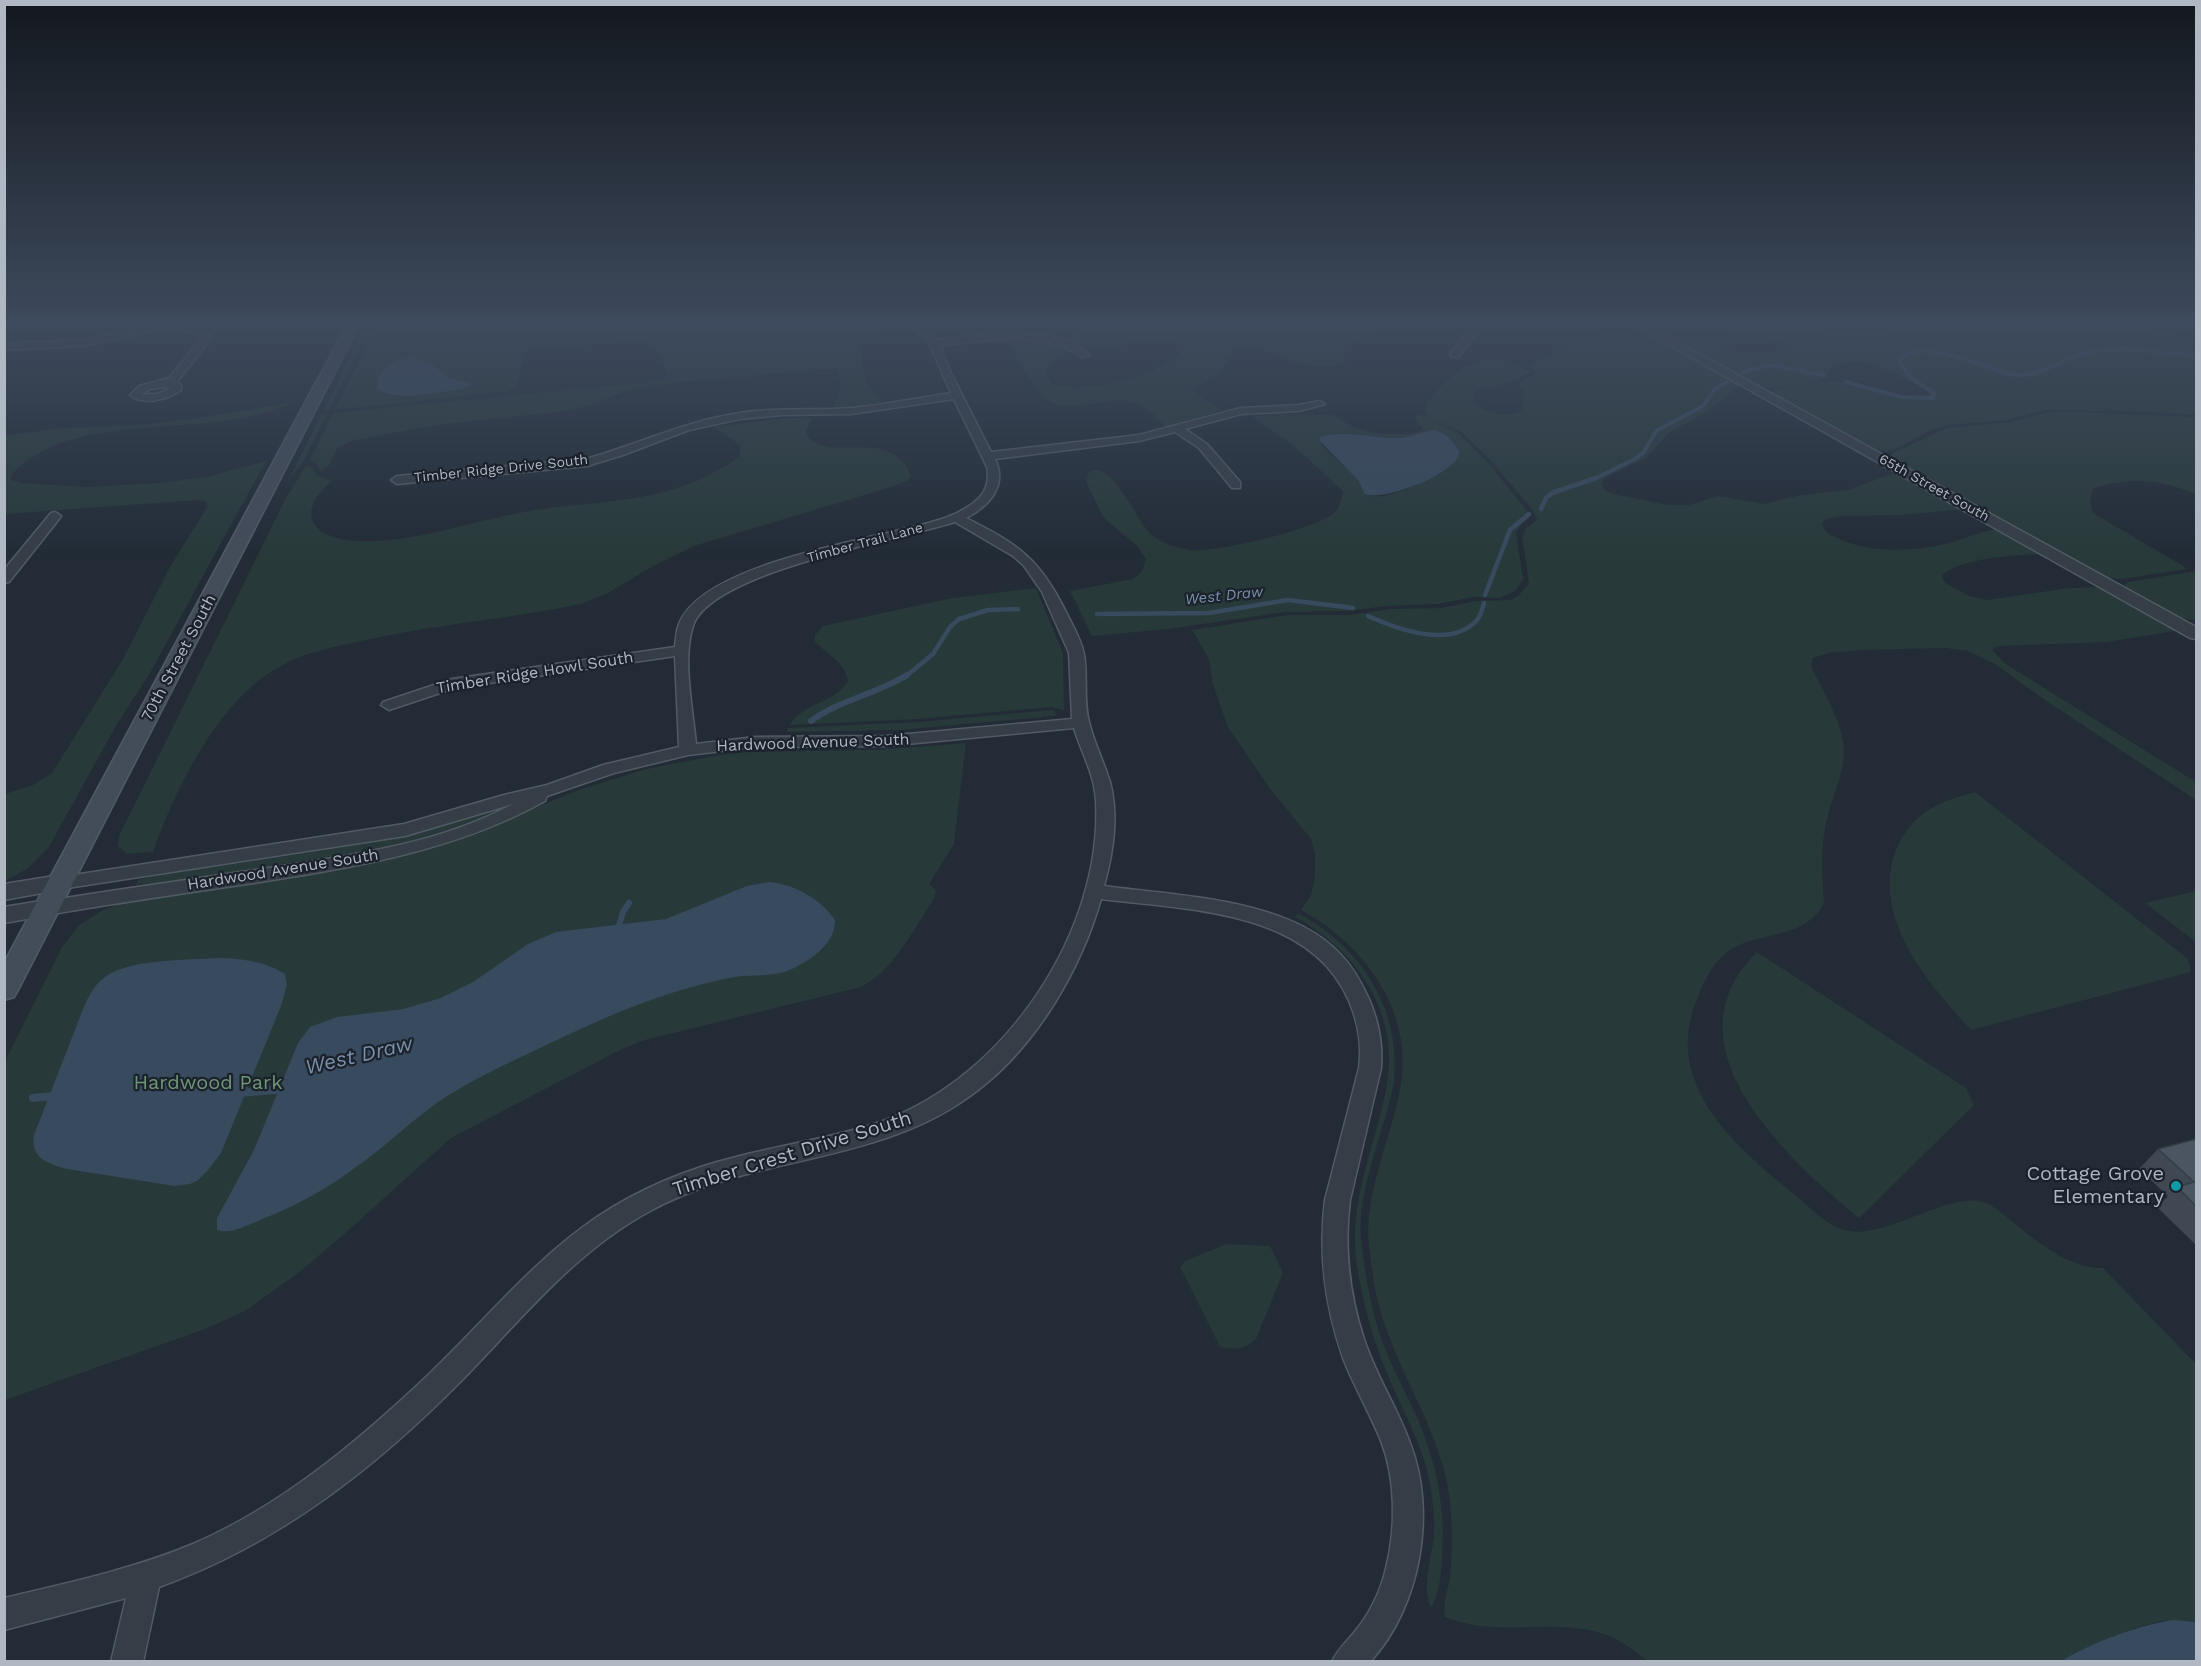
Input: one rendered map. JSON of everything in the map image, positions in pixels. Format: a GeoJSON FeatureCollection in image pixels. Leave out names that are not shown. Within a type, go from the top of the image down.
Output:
{"type":"FeatureCollection","features":[{"type":"Feature","properties":{"kind":"main road","name":"70th Street South"},"geometry":{"type":"LineString","coordinates":[[4,990],[312,403]]}},
{"type":"Feature","properties":{"kind":"street","name":"Timber Ridge Drive South"},"geometry":{"type":"LineString","coordinates":[[397,480],[587,462],[619,453],[686,428],[740,416],[783,412],[851,411],[906,403]]}},
{"type":"Feature","properties":{"kind":"street","name":"Timber Trail Lane"},"geometry":{"type":"LineString","coordinates":[[688,750],[683,650],[684,632],[690,616],[705,599],[725,586],[774,568],[956,518],[980,503],[992,488],[995,475],[961,403]]}},
{"type":"Feature","properties":{"kind":"street","name":"65th Street South"},"geometry":{"type":"LineString","coordinates":[[1779,403],[2196,634]]}},
{"type":"Feature","properties":{"kind":"street"},"geometry":{"type":"LineString","coordinates":[[988,456],[1125,440],[1231,412],[1320,404]]}},
{"type":"Feature","properties":{"kind":"street"},"geometry":{"type":"LineString","coordinates":[[1176,428],[1203,446],[1236,485]]}},
{"type":"Feature","properties":{"kind":"street"},"geometry":{"type":"LineString","coordinates":[[4,579],[55,516]]}},
{"type":"Feature","properties":{"kind":"street","name":"Timber Crest Drive South"},"geometry":{"type":"LineString","coordinates":[[4,1614],[146,1575],[190,1560],[229,1543],[292,1506],[336,1475],[439,1383],[558,1263],[595,1232],[622,1214],[673,1187],[716,1172],[854,1140],[887,1129],[930,1110],[962,1090],[996,1062],[1043,1000],[1082,930],[1094,891],[1104,842],[1105,803],[1102,782],[1080,723],[1076,699],[1075,650],[1044,581],[1028,560],[1008,544],[956,518]]}},
{"type":"Feature","properties":{"kind":"street","name":"Timber Ridge Howl South"},"geometry":{"type":"LineString","coordinates":[[389,705],[452,684],[683,650]]}},
{"type":"Feature","properties":{"kind":"street","name":"Hardwood Avenue South"},"geometry":{"type":"LineString","coordinates":[[4,892],[405,830],[510,799],[551,790],[609,769],[688,750],[755,742],[886,741],[1080,723]]}},
{"type":"Feature","properties":{"kind":"street","name":"Hardwood Avenue South"},"geometry":{"type":"LineString","coordinates":[[4,915],[380,855],[467,830],[519,810],[551,790]]}},
{"type":"Feature","properties":{"kind":"street"},"geometry":{"type":"LineString","coordinates":[[1094,891],[1242,912],[1277,922],[1298,933],[1329,956],[1349,980],[1362,1007],[1368,1032],[1371,1066],[1336,1206],[1334,1243],[1336,1280],[1357,1358],[1400,1455],[1406,1483],[1408,1528],[1401,1571],[1388,1605],[1365,1644],[1348,1662]]}},
{"type":"Feature","properties":{"kind":"street"},"geometry":{"type":"LineString","coordinates":[[127,1662],[146,1575]]}},
{"type":"Feature","properties":{"kind":"green space"},"geometry":{"type":"Polygon","coordinates":[[[291,403],[260,414],[223,421],[108,432],[72,440],[39,453],[11,475],[11,480],[22,483],[86,487],[160,483],[206,477],[266,461],[150,673],[117,724],[49,847],[27,869],[5,881],[5,794],[33,785],[52,773],[123,659],[171,565],[208,506],[205,501],[197,500],[5,514],[5,436],[51,429],[194,419],[291,403]]]}},
{"type":"Feature","properties":{"kind":"green space"},"geometry":{"type":"Polygon","coordinates":[[[328,403],[333,403],[329,410],[324,410],[328,403]]]}},
{"type":"Feature","properties":{"kind":"green space"},"geometry":{"type":"Polygon","coordinates":[[[338,403],[401,403],[335,410],[338,403]]]}},
{"type":"Feature","properties":{"kind":"green space"},"geometry":{"type":"Polygon","coordinates":[[[438,403],[598,403],[565,411],[444,424],[355,440],[337,448],[329,465],[321,472],[310,460],[333,413],[438,403]]]}},
{"type":"Feature","properties":{"kind":"green space"},"geometry":{"type":"Polygon","coordinates":[[[835,403],[876,403],[833,408],[835,403]]]}},
{"type":"Feature","properties":{"kind":"green space"},"geometry":{"type":"Polygon","coordinates":[[[1052,403],[1099,403],[1076,406],[1052,403]]]}},
{"type":"Feature","properties":{"kind":"green space"},"geometry":{"type":"Polygon","coordinates":[[[1134,403],[1211,403],[1222,410],[1166,427],[1155,415],[1134,403]]]}},
{"type":"Feature","properties":{"kind":"green space"},"geometry":{"type":"Polygon","coordinates":[[[1428,403],[1475,403],[1490,412],[1505,415],[1523,409],[1523,403],[1717,403],[1669,433],[1646,458],[1603,479],[1601,484],[1606,491],[1668,505],[1690,505],[1717,496],[1764,504],[1802,495],[1849,490],[1896,472],[1963,509],[1903,515],[1842,516],[1826,519],[1822,523],[1826,532],[1855,544],[1897,550],[1940,545],[1998,529],[2043,554],[1989,559],[1960,565],[1942,576],[1944,582],[1969,596],[1987,600],[2069,588],[2102,587],[2180,630],[2107,642],[2001,646],[1992,650],[2004,663],[2196,782],[2196,800],[2039,696],[1995,664],[1968,651],[1945,648],[1863,650],[1829,653],[1813,658],[1811,666],[1837,719],[1844,752],[1824,837],[1822,870],[1824,903],[1816,915],[1805,924],[1738,946],[1720,958],[1700,992],[1694,1007],[1688,1037],[1690,1064],[1699,1090],[1713,1114],[1751,1157],[1813,1211],[1834,1226],[1850,1231],[1865,1231],[1881,1228],[1953,1203],[1968,1201],[1987,1203],[2056,1254],[2079,1264],[2103,1268],[2196,1364],[2196,1622],[2167,1620],[2152,1623],[2097,1643],[2062,1661],[1649,1662],[1620,1641],[1601,1633],[1562,1627],[1484,1626],[1445,1617],[1444,1607],[1450,1577],[1452,1540],[1446,1478],[1430,1429],[1388,1333],[1374,1283],[1369,1242],[1368,1229],[1373,1192],[1401,1083],[1403,1056],[1399,1029],[1391,1004],[1363,960],[1323,924],[1301,910],[1311,895],[1315,875],[1315,853],[1311,839],[1268,786],[1228,727],[1213,685],[1209,659],[1192,630],[1288,615],[1349,615],[1390,609],[1441,608],[1476,601],[1511,600],[1519,595],[1529,583],[1522,537],[1526,528],[1537,520],[1535,513],[1494,464],[1463,433],[1430,418],[1425,408],[1428,403]]]}},
{"type":"Feature","properties":{"kind":"green space"},"geometry":{"type":"Polygon","coordinates":[[[1786,403],[2196,403],[2196,415],[2135,411],[2045,410],[2007,420],[1946,425],[1931,430],[1896,449],[1886,451],[1871,449],[1786,403]]]}},
{"type":"Feature","properties":{"kind":"green space"},"geometry":{"type":"Polygon","coordinates":[[[2046,413],[2196,417],[2196,494],[2159,483],[2136,481],[2097,487],[2092,490],[2090,501],[2093,513],[2188,569],[2121,579],[2105,578],[1889,459],[1893,453],[1947,428],[2012,422],[2046,413]]]}},
{"type":"Feature","properties":{"kind":"green space"},"geometry":{"type":"Polygon","coordinates":[[[327,414],[303,462],[288,481],[321,415],[327,414]]]}},
{"type":"Feature","properties":{"kind":"green space"},"geometry":{"type":"Polygon","coordinates":[[[1421,414],[1458,433],[1489,464],[1531,516],[1516,533],[1523,579],[1515,591],[1500,598],[1473,597],[1438,604],[1387,606],[1347,611],[1285,612],[1169,629],[1092,636],[1070,591],[1133,579],[1142,571],[1146,559],[1137,546],[1103,517],[1086,482],[1089,472],[1098,470],[1115,483],[1152,535],[1170,545],[1190,550],[1221,548],[1266,539],[1309,526],[1325,519],[1337,510],[1343,491],[1295,447],[1252,416],[1333,415],[1355,428],[1381,434],[1410,434],[1423,430],[1415,419],[1421,414]],[[1435,430],[1398,438],[1347,433],[1319,440],[1327,451],[1360,482],[1366,494],[1381,496],[1418,484],[1451,463],[1457,456],[1442,432],[1435,430]]]}},
{"type":"Feature","properties":{"kind":"green space"},"geometry":{"type":"Polygon","coordinates":[[[785,418],[813,418],[806,431],[807,436],[817,444],[830,447],[875,448],[890,452],[902,461],[911,476],[906,481],[891,487],[694,546],[655,565],[608,593],[581,604],[393,634],[299,657],[257,682],[218,724],[187,774],[153,852],[127,854],[118,846],[119,836],[286,498],[306,466],[311,467],[317,476],[332,481],[313,504],[311,514],[320,530],[342,539],[358,541],[399,539],[519,513],[616,501],[686,485],[709,475],[740,456],[740,445],[714,427],[785,418]]]}},
{"type":"Feature","properties":{"kind":"green space"},"geometry":{"type":"Polygon","coordinates":[[[2196,571],[2196,620],[2177,618],[2122,588],[2128,582],[2196,571]]]}},
{"type":"Feature","properties":{"kind":"green space"},"geometry":{"type":"Polygon","coordinates":[[[1036,588],[1063,653],[1064,710],[1051,707],[918,719],[789,725],[803,711],[836,694],[848,681],[839,663],[815,642],[815,635],[823,626],[952,598],[1036,588]]]}},
{"type":"Feature","properties":{"kind":"green space"},"geometry":{"type":"Polygon","coordinates":[[[1055,711],[1056,716],[899,730],[787,732],[788,728],[918,722],[1055,711]]]}},
{"type":"Feature","properties":{"kind":"green space","name":"Hardwood Park"},"geometry":{"type":"Polygon","coordinates":[[[966,743],[954,844],[929,884],[936,890],[935,897],[891,962],[869,982],[857,988],[645,1040],[622,1049],[451,1138],[297,1274],[245,1311],[205,1329],[5,1400],[4,1063],[62,947],[79,925],[103,910],[119,904],[310,874],[416,851],[502,821],[579,790],[646,769],[746,752],[877,750],[966,743]]]}},
{"type":"Feature","properties":{"kind":"green space"},"geometry":{"type":"Polygon","coordinates":[[[1975,792],[2188,959],[2191,972],[1971,1030],[1925,975],[1911,954],[1900,932],[1893,909],[1890,886],[1894,855],[1903,835],[1913,823],[1936,806],[1975,792]]]}},
{"type":"Feature","properties":{"kind":"green space"},"geometry":{"type":"Polygon","coordinates":[[[511,804],[514,807],[467,825],[388,847],[163,883],[136,884],[138,880],[164,874],[339,848],[382,839],[468,818],[511,804]]]}},
{"type":"Feature","properties":{"kind":"green space"},"geometry":{"type":"Polygon","coordinates":[[[2196,891],[2196,942],[2145,903],[2196,891]]]}},
{"type":"Feature","properties":{"kind":"green space"},"geometry":{"type":"Polygon","coordinates":[[[1298,913],[1341,943],[1358,962],[1373,983],[1384,1005],[1391,1030],[1395,1055],[1394,1082],[1367,1180],[1361,1219],[1361,1238],[1368,1285],[1379,1332],[1425,1437],[1439,1488],[1443,1522],[1442,1558],[1438,1590],[1431,1607],[1427,1581],[1434,1524],[1428,1474],[1424,1459],[1372,1333],[1359,1280],[1355,1242],[1359,1196],[1387,1084],[1389,1057],[1387,1032],[1368,985],[1354,965],[1337,946],[1317,930],[1295,917],[1298,913]]]}},
{"type":"Feature","properties":{"kind":"green space"},"geometry":{"type":"Polygon","coordinates":[[[1757,952],[1966,1088],[1974,1105],[1859,1218],[1799,1164],[1770,1132],[1745,1097],[1729,1061],[1723,1024],[1731,988],[1757,952]]]}},
{"type":"Feature","properties":{"kind":"green space"},"geometry":{"type":"Polygon","coordinates":[[[1226,1244],[1270,1246],[1283,1273],[1256,1339],[1247,1345],[1230,1349],[1220,1347],[1180,1267],[1185,1261],[1226,1244]]]}},
{"type":"Feature","properties":{"kind":"water"},"geometry":{"type":"Polygon","coordinates":[[[1435,430],[1446,435],[1457,448],[1459,452],[1456,460],[1434,477],[1387,494],[1365,494],[1358,480],[1319,440],[1320,437],[1339,434],[1402,438],[1435,430]]]}},
{"type":"Feature","properties":{"kind":"water"},"geometry":{"type":"Polygon","coordinates":[[[769,882],[797,889],[815,899],[835,920],[827,943],[807,961],[780,973],[733,977],[684,989],[591,1024],[501,1066],[449,1095],[364,1161],[308,1198],[239,1229],[217,1230],[217,1218],[254,1150],[298,1043],[310,1027],[337,1017],[403,1009],[441,998],[473,982],[528,944],[556,932],[666,919],[747,886],[769,882]]]}},
{"type":"Feature","properties":{"kind":"water"},"geometry":{"type":"Polygon","coordinates":[[[217,958],[243,960],[269,966],[285,974],[287,985],[281,1006],[221,1153],[208,1170],[197,1181],[175,1186],[67,1169],[42,1159],[33,1143],[34,1135],[85,1004],[98,983],[115,971],[128,967],[175,960],[217,958]]]}},
{"type":"Feature","properties":{"kind":"water"},"geometry":{"type":"Polygon","coordinates":[[[2175,1620],[2196,1622],[2196,1661],[2062,1661],[2116,1635],[2148,1625],[2175,1620]]]}},
{"type":"Feature","properties":{"kind":"building"},"geometry":{"type":"Polygon","coordinates":[[[2196,1139],[2196,1206],[2177,1187],[2194,1182],[2158,1149],[2196,1139]]]}},
{"type":"Feature","properties":{"kind":"waterway","name":"West Draw"},"geometry":{"type":"LineString","coordinates":[[1592,480],[1635,459],[1644,452],[1656,431],[1705,403]]}},
{"type":"Feature","properties":{"kind":"waterway","name":"West Draw"},"geometry":{"type":"LineString","coordinates":[[1541,509],[1546,498],[1552,493],[1596,478]]}},
{"type":"Feature","properties":{"kind":"waterway","name":"West Draw"},"geometry":{"type":"LineString","coordinates":[[1485,595],[1510,530],[1529,514]]}},
{"type":"Feature","properties":{"kind":"waterway","name":"West Draw"},"geometry":{"type":"LineString","coordinates":[[1097,614],[1209,613],[1288,600],[1353,608]]}},
{"type":"Feature","properties":{"kind":"waterway","name":"West Draw"},"geometry":{"type":"LineString","coordinates":[[1368,616],[1408,631],[1439,635],[1466,629],[1477,620],[1484,603]]}},
{"type":"Feature","properties":{"kind":"waterway","name":"West Draw"},"geometry":{"type":"LineString","coordinates":[[905,677],[933,654],[950,627],[959,619],[988,610],[1018,609]]}},
{"type":"Feature","properties":{"kind":"waterway","name":"West Draw"},"geometry":{"type":"LineString","coordinates":[[811,721],[907,675]]}},
{"type":"Feature","properties":{"kind":"waterway","name":"West Draw"},"geometry":{"type":"LineString","coordinates":[[618,929],[623,912],[629,903]]}},
{"type":"Feature","properties":{"kind":"waterway","name":"West Draw"},"geometry":{"type":"LineString","coordinates":[[617,932],[618,928]]}},
{"type":"Feature","properties":{"kind":"waterway","name":"West Draw"},"geometry":{"type":"LineString","coordinates":[[239,1093],[286,1089]]}},
{"type":"Feature","properties":{"kind":"waterway","name":"West Draw"},"geometry":{"type":"LineString","coordinates":[[33,1098],[55,1096]]}},
{"type":"Feature","properties":{"kind":"place","name":"Cottage Grove Elementary"},"geometry":{"type":"Point","coordinates":[2176,1186]}}]}
